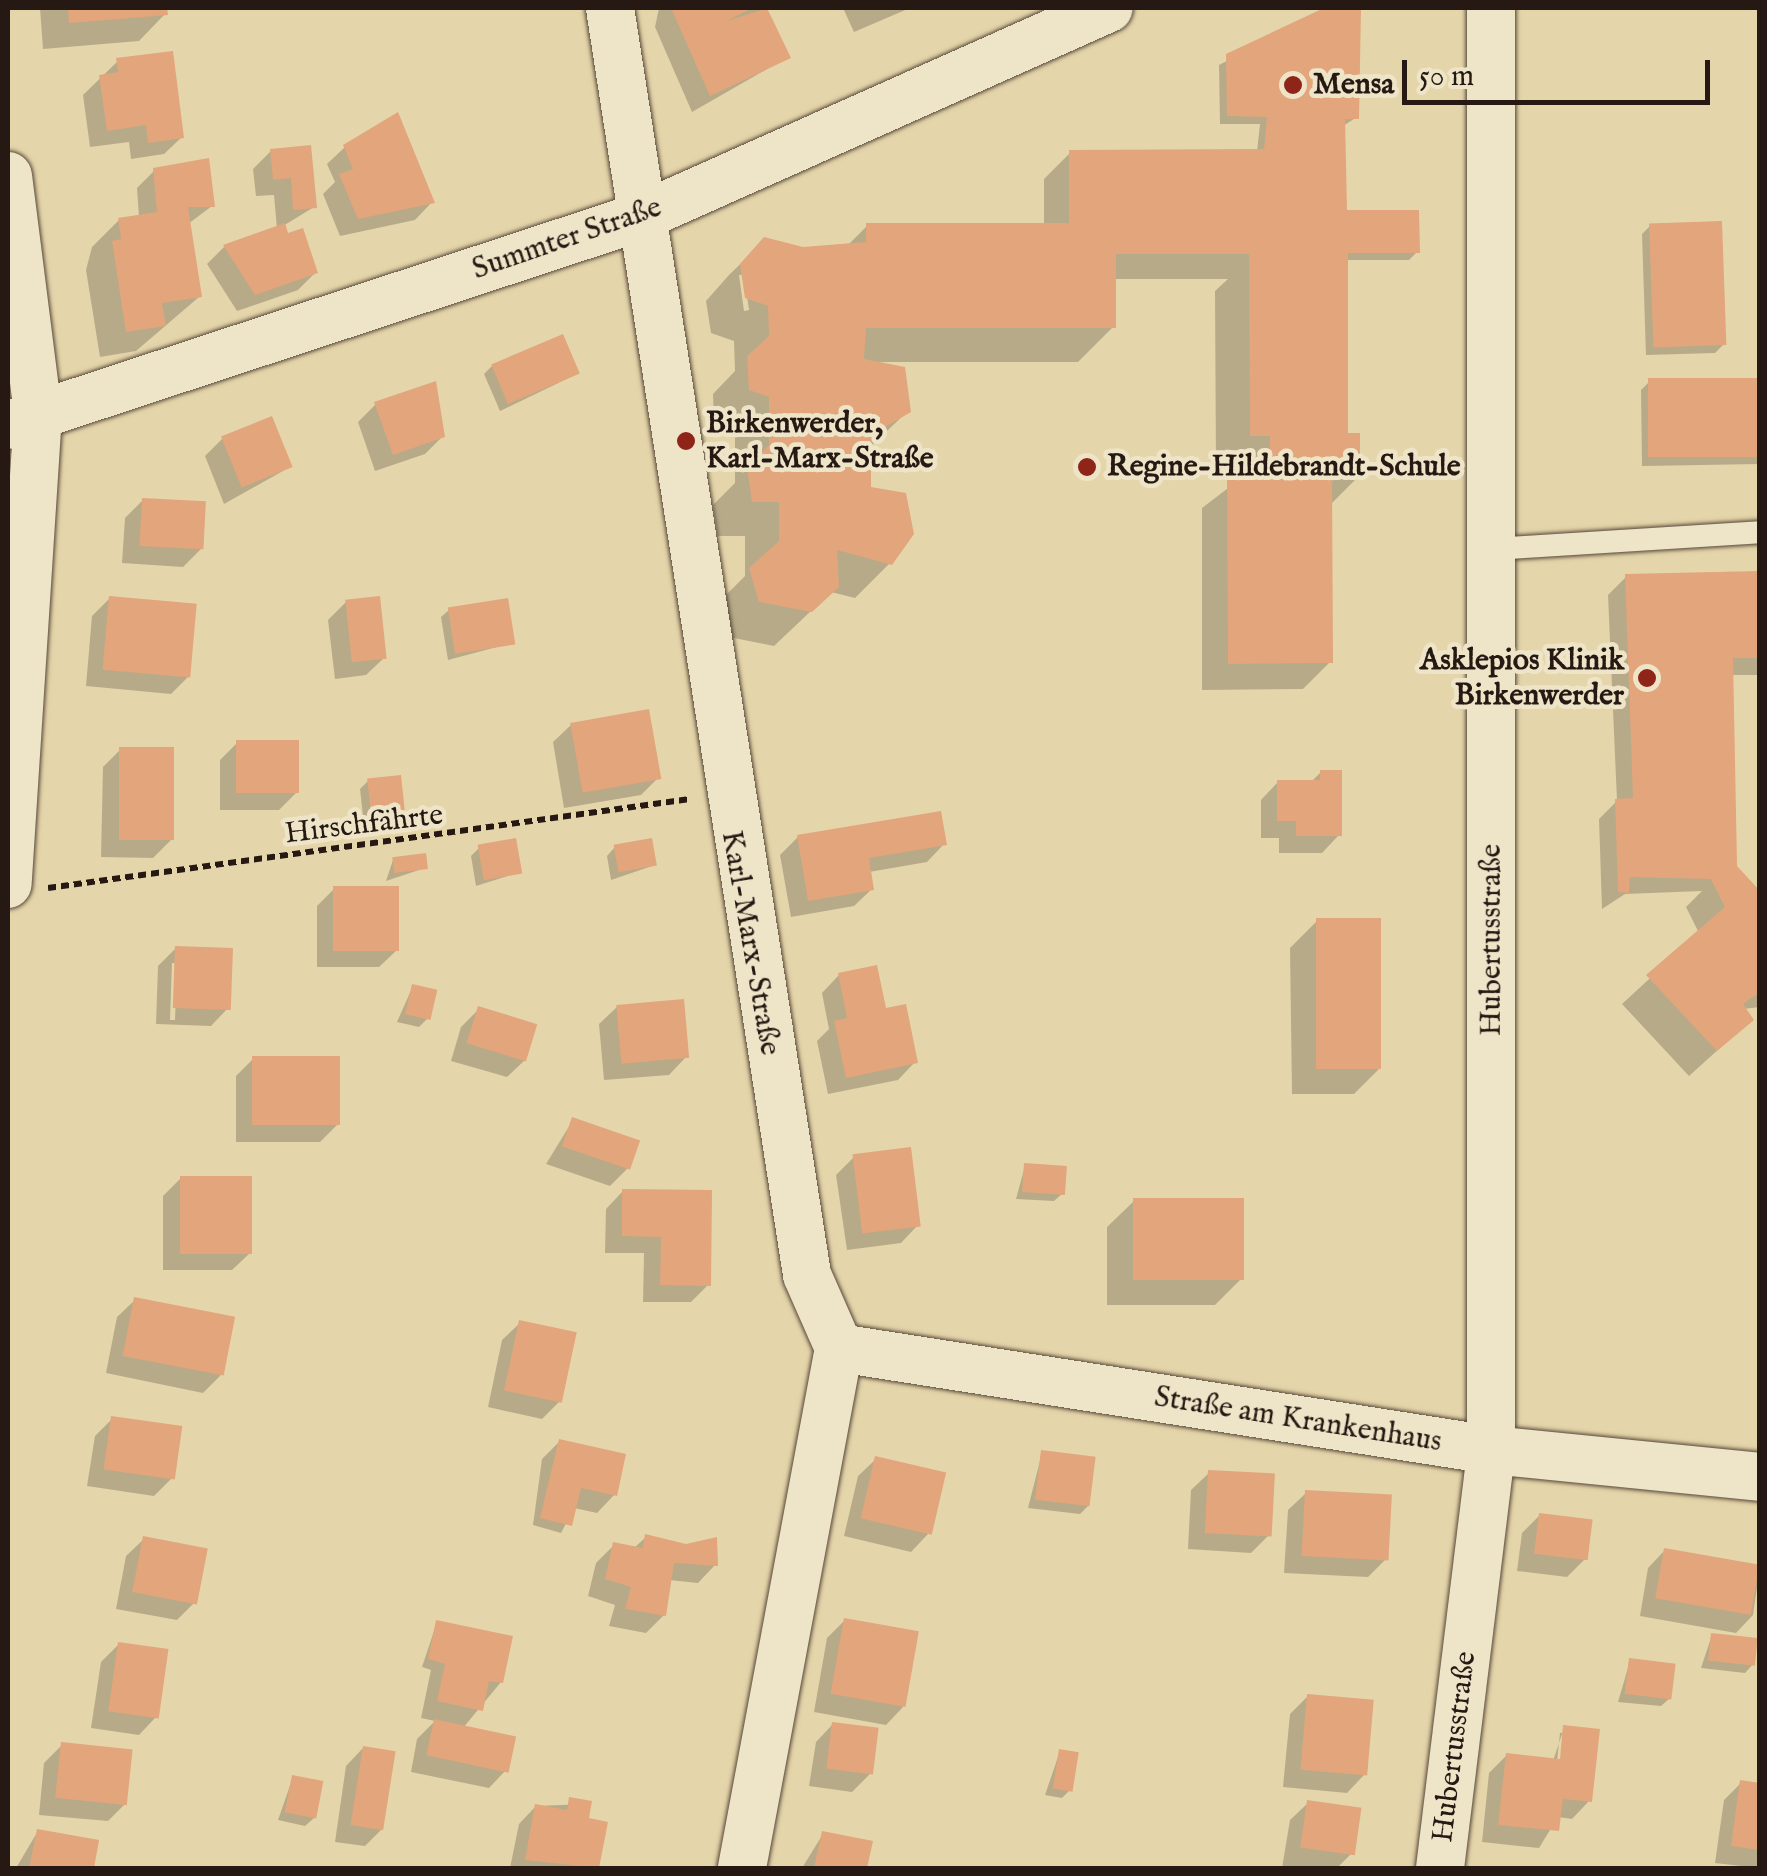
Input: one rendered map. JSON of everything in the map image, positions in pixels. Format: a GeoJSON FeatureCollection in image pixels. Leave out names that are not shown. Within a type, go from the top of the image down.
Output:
{"type":"FeatureCollection","features":[{"type":"Feature","properties":{"kind":"street","name":"Karl-Marx-Straße"},"geometry":{"type":"LineString","coordinates":[[610,8],[725,794],[806,1275],[839,1348]]}},
{"type":"Feature","properties":{"kind":"street","name":"Summter Straße"},"geometry":{"type":"LineString","coordinates":[[23,420],[640,217],[1109,8]]}},
{"type":"Feature","properties":{"kind":"street","name":"Hubertusstraße"},"geometry":{"type":"LineString","coordinates":[[1440,1868],[1491,1450],[1491,8]]}},
{"type":"Feature","properties":{"kind":"street"},"geometry":{"type":"LineString","coordinates":[[8,176],[23,420],[17,888]]}},
{"type":"Feature","properties":{"kind":"street"},"geometry":{"type":"LineString","coordinates":[[742,1868],[839,1348]]}},
{"type":"Feature","properties":{"kind":"street","name":"Straße am Krankenhaus"},"geometry":{"type":"LineString","coordinates":[[839,1348],[1491,1450],[1760,1477]]}},
{"type":"Feature","properties":{"kind":"lane"},"geometry":{"type":"LineString","coordinates":[[1492,549],[1760,532]]}},
{"type":"Feature","properties":{"kind":"path","name":"Hirschfährte"},"geometry":{"type":"LineString","coordinates":[[17,888],[725,794]]}},
{"type":"Feature","properties":{"kind":"building"},"geometry":{"type":"Polygon","coordinates":[[[68,8],[167,8],[168,15],[69,23],[68,8]]]}},
{"type":"Feature","properties":{"kind":"building"},"geometry":{"type":"Polygon","coordinates":[[[671,8],[752,8],[727,21],[767,8],[791,58],[710,96],[671,8]]]}},
{"type":"Feature","properties":{"kind":"building"},"geometry":{"type":"Polygon","coordinates":[[[1324,8],[1361,8],[1359,119],[1345,119],[1347,210],[1419,210],[1420,253],[1348,253],[1348,433],[1360,433],[1360,478],[1332,479],[1333,663],[1228,664],[1227,479],[1270,479],[1270,436],[1250,436],[1249,254],[1116,254],[1116,328],[866,328],[864,359],[905,367],[911,412],[871,435],[871,487],[906,493],[914,534],[892,565],[837,550],[839,587],[812,612],[759,602],[749,568],[779,541],[779,502],[752,502],[747,467],[769,445],[769,397],[749,390],[747,356],[769,336],[768,306],[745,298],[740,264],[764,237],[803,247],[866,242],[866,223],[1069,223],[1069,150],[1264,149],[1267,117],[1227,116],[1226,54],[1324,8]]]}},
{"type":"Feature","properties":{"kind":"building"},"geometry":{"type":"Polygon","coordinates":[[[173,51],[184,138],[148,143],[146,125],[107,131],[99,75],[118,72],[116,58],[173,51]]]}},
{"type":"Feature","properties":{"kind":"building"},"geometry":{"type":"Polygon","coordinates":[[[398,112],[435,203],[358,219],[339,174],[353,169],[343,145],[398,112]]]}},
{"type":"Feature","properties":{"kind":"building"},"geometry":{"type":"Polygon","coordinates":[[[311,145],[317,208],[293,210],[291,178],[273,180],[270,149],[311,145]]]}},
{"type":"Feature","properties":{"kind":"building"},"geometry":{"type":"Polygon","coordinates":[[[209,158],[215,207],[188,207],[202,297],[162,303],[166,326],[126,332],[112,241],[121,239],[118,218],[157,212],[153,168],[209,158]]]}},
{"type":"Feature","properties":{"kind":"building"},"geometry":{"type":"Polygon","coordinates":[[[1722,221],[1726,345],[1653,347],[1649,224],[1722,221]]]}},
{"type":"Feature","properties":{"kind":"building"},"geometry":{"type":"Polygon","coordinates":[[[285,223],[288,233],[303,228],[318,273],[255,295],[223,245],[285,223]]]}},
{"type":"Feature","properties":{"kind":"building"},"geometry":{"type":"Polygon","coordinates":[[[563,334],[580,374],[508,404],[491,364],[563,334]]]}},
{"type":"Feature","properties":{"kind":"building"},"geometry":{"type":"Polygon","coordinates":[[[1648,378],[1760,378],[1760,457],[1648,457],[1648,378]]]}},
{"type":"Feature","properties":{"kind":"building"},"geometry":{"type":"Polygon","coordinates":[[[436,381],[445,437],[393,455],[374,402],[436,381]]]}},
{"type":"Feature","properties":{"kind":"building"},"geometry":{"type":"Polygon","coordinates":[[[272,416],[293,467],[242,488],[221,437],[272,416]]]}},
{"type":"Feature","properties":{"kind":"building"},"geometry":{"type":"Polygon","coordinates":[[[142,498],[206,501],[203,549],[139,546],[142,498]]]}},
{"type":"Feature","properties":{"kind":"building"},"geometry":{"type":"Polygon","coordinates":[[[1760,571],[1760,658],[1733,658],[1737,866],[1760,891],[1760,992],[1743,1004],[1754,1020],[1717,1051],[1646,975],[1725,907],[1711,879],[1630,877],[1629,893],[1618,892],[1615,799],[1633,798],[1625,574],[1760,571]]]}},
{"type":"Feature","properties":{"kind":"building"},"geometry":{"type":"Polygon","coordinates":[[[109,596],[197,604],[190,677],[103,670],[109,596]]]}},
{"type":"Feature","properties":{"kind":"building"},"geometry":{"type":"Polygon","coordinates":[[[380,596],[387,659],[352,662],[345,600],[380,596]]]}},
{"type":"Feature","properties":{"kind":"building"},"geometry":{"type":"Polygon","coordinates":[[[508,598],[515,644],[455,654],[448,608],[508,598]]]}},
{"type":"Feature","properties":{"kind":"building"},"geometry":{"type":"Polygon","coordinates":[[[649,709],[661,779],[583,793],[570,723],[649,709]]]}},
{"type":"Feature","properties":{"kind":"building"},"geometry":{"type":"Polygon","coordinates":[[[236,740],[299,740],[299,793],[236,793],[236,740]]]}},
{"type":"Feature","properties":{"kind":"building"},"geometry":{"type":"Polygon","coordinates":[[[119,747],[174,747],[174,840],[119,840],[119,747]]]}},
{"type":"Feature","properties":{"kind":"building"},"geometry":{"type":"Polygon","coordinates":[[[1320,770],[1342,770],[1342,836],[1296,836],[1296,821],[1277,821],[1277,780],[1320,780],[1320,770]]]}},
{"type":"Feature","properties":{"kind":"building"},"geometry":{"type":"Polygon","coordinates":[[[401,775],[405,814],[371,817],[367,779],[401,775]]]}},
{"type":"Feature","properties":{"kind":"building"},"geometry":{"type":"Polygon","coordinates":[[[941,811],[947,845],[869,858],[874,890],[808,901],[797,835],[941,811]]]}},
{"type":"Feature","properties":{"kind":"building"},"geometry":{"type":"Polygon","coordinates":[[[516,838],[522,873],[484,880],[478,845],[516,838]]]}},
{"type":"Feature","properties":{"kind":"building"},"geometry":{"type":"Polygon","coordinates":[[[652,838],[657,866],[618,872],[614,845],[652,838]]]}},
{"type":"Feature","properties":{"kind":"building"},"geometry":{"type":"Polygon","coordinates":[[[426,853],[428,869],[394,873],[392,857],[426,853]]]}},
{"type":"Feature","properties":{"kind":"building"},"geometry":{"type":"Polygon","coordinates":[[[333,886],[399,886],[399,951],[333,951],[333,886]]]}},
{"type":"Feature","properties":{"kind":"building"},"geometry":{"type":"Polygon","coordinates":[[[1316,918],[1381,918],[1381,1069],[1316,1069],[1316,918]]]}},
{"type":"Feature","properties":{"kind":"building"},"geometry":{"type":"Polygon","coordinates":[[[175,946],[233,948],[231,1010],[173,1008],[175,946]]]}},
{"type":"Feature","properties":{"kind":"building"},"geometry":{"type":"Polygon","coordinates":[[[877,965],[886,1008],[906,1004],[918,1063],[846,1078],[834,1021],[847,1018],[838,973],[877,965]]]}},
{"type":"Feature","properties":{"kind":"building"},"geometry":{"type":"Polygon","coordinates":[[[412,984],[437,990],[430,1020],[405,1014],[412,984]]]}},
{"type":"Feature","properties":{"kind":"building"},"geometry":{"type":"Polygon","coordinates":[[[684,999],[689,1058],[621,1064],[616,1005],[684,999]]]}},
{"type":"Feature","properties":{"kind":"building"},"geometry":{"type":"Polygon","coordinates":[[[478,1006],[537,1024],[526,1061],[467,1043],[478,1006]]]}},
{"type":"Feature","properties":{"kind":"building"},"geometry":{"type":"Polygon","coordinates":[[[252,1056],[340,1056],[340,1125],[252,1125],[252,1056]]]}},
{"type":"Feature","properties":{"kind":"building"},"geometry":{"type":"Polygon","coordinates":[[[572,1117],[640,1140],[630,1170],[562,1146],[572,1117]]]}},
{"type":"Feature","properties":{"kind":"building"},"geometry":{"type":"Polygon","coordinates":[[[911,1147],[921,1226],[862,1234],[852,1154],[911,1147]]]}},
{"type":"Feature","properties":{"kind":"building"},"geometry":{"type":"Polygon","coordinates":[[[1024,1163],[1067,1166],[1065,1195],[1022,1192],[1024,1163]]]}},
{"type":"Feature","properties":{"kind":"building"},"geometry":{"type":"Polygon","coordinates":[[[180,1176],[252,1176],[252,1254],[180,1254],[180,1176]]]}},
{"type":"Feature","properties":{"kind":"building"},"geometry":{"type":"Polygon","coordinates":[[[622,1189],[712,1190],[711,1286],[660,1285],[661,1237],[622,1236],[622,1189]]]}},
{"type":"Feature","properties":{"kind":"building"},"geometry":{"type":"Polygon","coordinates":[[[1133,1198],[1244,1198],[1244,1280],[1133,1280],[1133,1198]]]}},
{"type":"Feature","properties":{"kind":"building"},"geometry":{"type":"Polygon","coordinates":[[[134,1297],[235,1317],[224,1376],[123,1356],[134,1297]]]}},
{"type":"Feature","properties":{"kind":"building"},"geometry":{"type":"Polygon","coordinates":[[[519,1320],[577,1332],[562,1403],[504,1390],[519,1320]]]}},
{"type":"Feature","properties":{"kind":"building"},"geometry":{"type":"Polygon","coordinates":[[[111,1416],[182,1426],[175,1479],[103,1469],[111,1416]]]}},
{"type":"Feature","properties":{"kind":"building"},"geometry":{"type":"Polygon","coordinates":[[[559,1439],[626,1454],[617,1496],[581,1488],[572,1526],[540,1518],[559,1439]]]}},
{"type":"Feature","properties":{"kind":"building"},"geometry":{"type":"Polygon","coordinates":[[[1041,1450],[1096,1457],[1089,1506],[1035,1500],[1041,1450]]]}},
{"type":"Feature","properties":{"kind":"building"},"geometry":{"type":"Polygon","coordinates":[[[875,1456],[946,1472],[932,1535],[861,1518],[875,1456]]]}},
{"type":"Feature","properties":{"kind":"building"},"geometry":{"type":"Polygon","coordinates":[[[1208,1470],[1275,1474],[1272,1536],[1205,1533],[1208,1470]]]}},
{"type":"Feature","properties":{"kind":"building"},"geometry":{"type":"Polygon","coordinates":[[[1305,1490],[1392,1495],[1388,1560],[1302,1556],[1305,1490]]]}},
{"type":"Feature","properties":{"kind":"building"},"geometry":{"type":"Polygon","coordinates":[[[1539,1513],[1593,1520],[1588,1560],[1534,1554],[1539,1513]]]}},
{"type":"Feature","properties":{"kind":"building"},"geometry":{"type":"Polygon","coordinates":[[[645,1534],[686,1544],[717,1537],[718,1566],[674,1563],[666,1616],[625,1609],[631,1587],[605,1579],[613,1542],[643,1548],[645,1534]]]}},
{"type":"Feature","properties":{"kind":"building"},"geometry":{"type":"Polygon","coordinates":[[[143,1536],[208,1549],[197,1605],[132,1592],[143,1536]]]}},
{"type":"Feature","properties":{"kind":"building"},"geometry":{"type":"Polygon","coordinates":[[[1664,1548],[1760,1565],[1751,1615],[1655,1598],[1664,1548]]]}},
{"type":"Feature","properties":{"kind":"building"},"geometry":{"type":"Polygon","coordinates":[[[844,1618],[919,1631],[905,1707],[831,1694],[844,1618]]]}},
{"type":"Feature","properties":{"kind":"building"},"geometry":{"type":"Polygon","coordinates":[[[436,1620],[513,1636],[503,1683],[489,1681],[483,1711],[437,1701],[445,1664],[428,1659],[436,1620]]]}},
{"type":"Feature","properties":{"kind":"building"},"geometry":{"type":"Polygon","coordinates":[[[1711,1633],[1758,1638],[1755,1666],[1708,1661],[1711,1633]]]}},
{"type":"Feature","properties":{"kind":"building"},"geometry":{"type":"Polygon","coordinates":[[[118,1642],[169,1649],[159,1718],[108,1711],[118,1642]]]}},
{"type":"Feature","properties":{"kind":"building"},"geometry":{"type":"Polygon","coordinates":[[[1629,1658],[1676,1664],[1671,1699],[1625,1694],[1629,1658]]]}},
{"type":"Feature","properties":{"kind":"building"},"geometry":{"type":"Polygon","coordinates":[[[1307,1694],[1374,1700],[1367,1776],[1300,1770],[1307,1694]]]}},
{"type":"Feature","properties":{"kind":"building"},"geometry":{"type":"Polygon","coordinates":[[[434,1719],[516,1736],[508,1773],[426,1755],[434,1719]]]}},
{"type":"Feature","properties":{"kind":"building"},"geometry":{"type":"Polygon","coordinates":[[[832,1722],[879,1728],[873,1774],[826,1769],[832,1722]]]}},
{"type":"Feature","properties":{"kind":"building"},"geometry":{"type":"Polygon","coordinates":[[[1563,1725],[1600,1729],[1592,1802],[1563,1799],[1559,1831],[1498,1825],[1506,1753],[1560,1759],[1563,1725]]]}},
{"type":"Feature","properties":{"kind":"building"},"geometry":{"type":"Polygon","coordinates":[[[61,1742],[133,1750],[127,1805],[55,1798],[61,1742]]]}},
{"type":"Feature","properties":{"kind":"building"},"geometry":{"type":"Polygon","coordinates":[[[363,1746],[396,1751],[383,1830],[350,1825],[363,1746]]]}},
{"type":"Feature","properties":{"kind":"building"},"geometry":{"type":"Polygon","coordinates":[[[1059,1749],[1079,1752],[1072,1792],[1053,1789],[1059,1749]]]}},
{"type":"Feature","properties":{"kind":"building"},"geometry":{"type":"Polygon","coordinates":[[[292,1775],[323,1781],[316,1818],[285,1812],[292,1775]]]}},
{"type":"Feature","properties":{"kind":"building"},"geometry":{"type":"Polygon","coordinates":[[[1740,1780],[1760,1783],[1760,1850],[1731,1846],[1740,1780]]]}},
{"type":"Feature","properties":{"kind":"building"},"geometry":{"type":"Polygon","coordinates":[[[569,1797],[592,1801],[589,1818],[608,1822],[599,1868],[525,1860],[535,1804],[567,1810],[569,1797]]]}},
{"type":"Feature","properties":{"kind":"building"},"geometry":{"type":"Polygon","coordinates":[[[1307,1800],[1361,1808],[1355,1855],[1300,1848],[1307,1800]]]}},
{"type":"Feature","properties":{"kind":"building"},"geometry":{"type":"Polygon","coordinates":[[[37,1829],[99,1840],[94,1868],[29,1868],[37,1829]]]}},
{"type":"Feature","properties":{"kind":"building"},"geometry":{"type":"Polygon","coordinates":[[[822,1831],[873,1841],[867,1868],[814,1868],[822,1831]]]}},
{"type":"Feature","properties":{"kind":"place","name":"Mensa"},"geometry":{"type":"Point","coordinates":[1293,85]}},
{"type":"Feature","properties":{"kind":"place","name":"Birkenwerder, Karl-Marx-Straße"},"geometry":{"type":"Point","coordinates":[686,441]}},
{"type":"Feature","properties":{"kind":"place","name":"Regine-Hildebrandt-Schule"},"geometry":{"type":"Point","coordinates":[1087,467]}},
{"type":"Feature","properties":{"kind":"place","name":"Asklepios Klinik Birkenwerder"},"geometry":{"type":"Point","coordinates":[1647,678]}}]}
